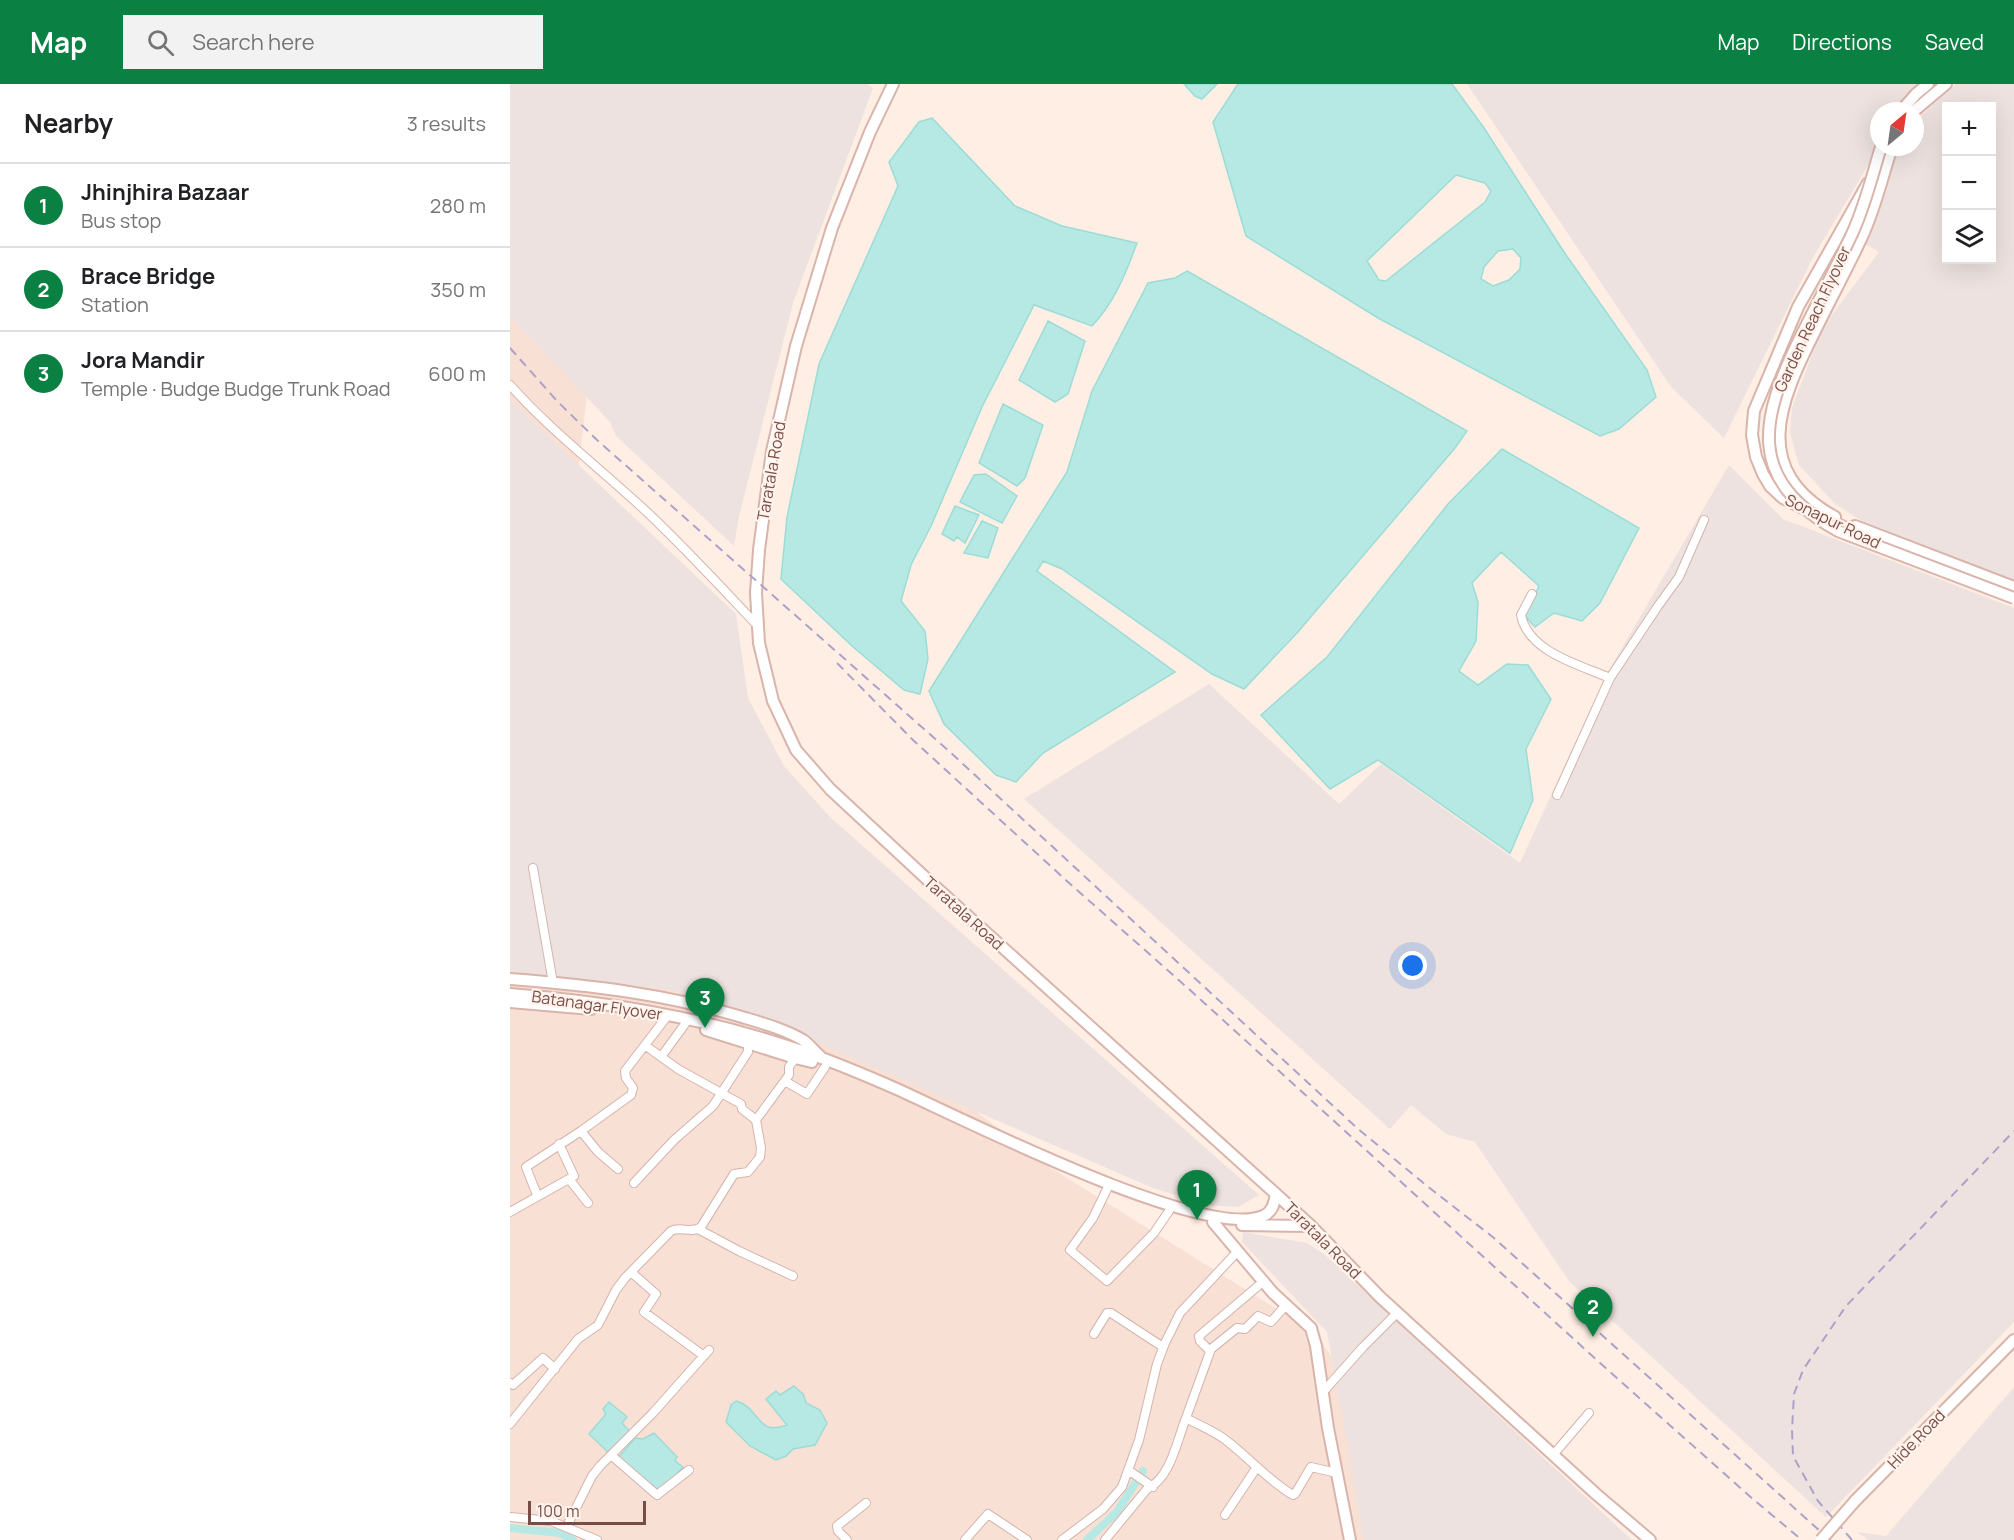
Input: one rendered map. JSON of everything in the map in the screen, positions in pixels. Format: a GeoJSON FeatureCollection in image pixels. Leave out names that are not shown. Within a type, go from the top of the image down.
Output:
{"type":"FeatureCollection","features":[{"type":"Feature","properties":{"kind":"street","name":"Taratala Road"},"geometry":{"type":"LineString","coordinates":[[893,84],[870,132],[832,228],[796,346],[772,451],[756,578],[757,625],[773,701],[787,734],[812,770],[930,882],[1311,1226],[1397,1313],[1650,1540]]}},
{"type":"Feature","properties":{"kind":"street"},"geometry":{"type":"LineString","coordinates":[[1909,102],[1929,84]]}},
{"type":"Feature","properties":{"kind":"street"},"geometry":{"type":"LineString","coordinates":[[1924,102],[1945,84]]}},
{"type":"Feature","properties":{"kind":"street","name":"Garden Reach Flyover"},"geometry":{"type":"LineString","coordinates":[[1878,156],[1857,222],[1779,383],[1769,419],[1772,459],[1786,489],[1800,506],[1838,531],[2014,596]]}},
{"type":"Feature","properties":{"kind":"street","name":"Sonapur Road"},"geometry":{"type":"LineString","coordinates":[[1886,156],[1820,267],[1791,324],[1754,411],[1752,435],[1756,457],[1770,486],[1783,498],[1880,544],[2014,596]]}},
{"type":"Feature","properties":{"kind":"street","name":"Garden Reach Flyover"},"geometry":{"type":"LineString","coordinates":[[1888,156],[1871,215],[1789,387],[1779,420],[1782,457],[1794,483],[1822,510],[1842,521],[2014,587]]}},
{"type":"Feature","properties":{"kind":"street"},"geometry":{"type":"LineString","coordinates":[[510,385],[528,405],[647,512],[757,625]]}},
{"type":"Feature","properties":{"kind":"street"},"geometry":{"type":"LineString","coordinates":[[1557,795],[1610,678],[1679,577],[1704,520]]}},
{"type":"Feature","properties":{"kind":"street"},"geometry":{"type":"LineString","coordinates":[[1532,594],[1521,615],[1524,625],[1541,647],[1610,678]]}},
{"type":"Feature","properties":{"kind":"street"},"geometry":{"type":"LineString","coordinates":[[533,868],[554,983]]}},
{"type":"Feature","properties":{"kind":"street"},"geometry":{"type":"LineString","coordinates":[[510,979],[641,994],[734,1015],[797,1037],[805,1042],[820,1062],[1107,1189],[1169,1211],[1217,1220],[1253,1226],[1311,1226]]}},
{"type":"Feature","properties":{"kind":"street","name":"Batanagar Flyover"},"geometry":{"type":"LineString","coordinates":[[510,994],[643,1009],[730,1028],[782,1045],[820,1062]]}},
{"type":"Feature","properties":{"kind":"street"},"geometry":{"type":"LineString","coordinates":[[510,1002],[606,1010],[665,1019],[748,1042],[795,1058],[820,1062],[898,1090],[1100,1180],[1217,1220],[1251,1219],[1266,1215],[1272,1208],[1276,1194]]}},
{"type":"Feature","properties":{"kind":"street"},"geometry":{"type":"LineString","coordinates":[[537,1195],[526,1167],[633,1093],[625,1071],[665,1019]]}},
{"type":"Feature","properties":{"kind":"street"},"geometry":{"type":"LineString","coordinates":[[661,1057],[685,1024]]}},
{"type":"Feature","properties":{"kind":"street"},"geometry":{"type":"LineString","coordinates":[[634,1183],[674,1140],[708,1112],[748,1052],[748,1042]]}},
{"type":"Feature","properties":{"kind":"street"},"geometry":{"type":"LineString","coordinates":[[646,1046],[740,1103],[742,1109],[756,1120],[761,1148],[760,1157],[748,1172],[734,1174],[710,1214],[698,1229]]}},
{"type":"Feature","properties":{"kind":"street"},"geometry":{"type":"LineString","coordinates":[[756,1120],[785,1081],[790,1073],[789,1067],[795,1058]]}},
{"type":"Feature","properties":{"kind":"street"},"geometry":{"type":"LineString","coordinates":[[785,1081],[807,1094],[820,1062]]}},
{"type":"Feature","properties":{"kind":"street"},"geometry":{"type":"LineString","coordinates":[[581,1131],[597,1152],[618,1169]]}},
{"type":"Feature","properties":{"kind":"street"},"geometry":{"type":"LineString","coordinates":[[510,1212],[574,1176],[559,1144]]}},
{"type":"Feature","properties":{"kind":"street"},"geometry":{"type":"LineString","coordinates":[[568,1179],[588,1203]]}},
{"type":"Feature","properties":{"kind":"street"},"geometry":{"type":"LineString","coordinates":[[1107,1189],[1093,1218],[1070,1250],[1107,1281],[1154,1233],[1169,1211]]}},
{"type":"Feature","properties":{"kind":"street"},"geometry":{"type":"LineString","coordinates":[[1217,1220],[1238,1251],[1286,1305],[1305,1321],[1314,1334],[1350,1540]]}},
{"type":"Feature","properties":{"kind":"street"},"geometry":{"type":"LineString","coordinates":[[510,1424],[578,1339],[598,1325],[616,1290],[670,1231],[698,1229],[792,1275]]}},
{"type":"Feature","properties":{"kind":"street"},"geometry":{"type":"LineString","coordinates":[[1062,1540],[1111,1503],[1122,1487],[1139,1440],[1163,1347],[1180,1313],[1238,1251]]}},
{"type":"Feature","properties":{"kind":"street"},"geometry":{"type":"LineString","coordinates":[[567,1526],[592,1476],[707,1353],[644,1312],[656,1294],[631,1272]]}},
{"type":"Feature","properties":{"kind":"street"},"geometry":{"type":"LineString","coordinates":[[1210,1351],[1200,1341],[1199,1336],[1264,1281]]}},
{"type":"Feature","properties":{"kind":"street"},"geometry":{"type":"LineString","coordinates":[[1105,1540],[1147,1489],[1153,1487],[1172,1461],[1210,1351],[1215,1344],[1237,1328],[1245,1329],[1258,1316],[1271,1322],[1286,1305]]}},
{"type":"Feature","properties":{"kind":"street"},"geometry":{"type":"LineString","coordinates":[[1094,1334],[1107,1313],[1163,1347]]}},
{"type":"Feature","properties":{"kind":"street"},"geometry":{"type":"LineString","coordinates":[[1323,1392],[1397,1313]]}},
{"type":"Feature","properties":{"kind":"street","name":"Hide Road"},"geometry":{"type":"LineString","coordinates":[[1821,1540],[1855,1501],[2014,1340]]}},
{"type":"Feature","properties":{"kind":"street"},"geometry":{"type":"LineString","coordinates":[[510,1383],[513,1385],[543,1358],[555,1369]]}},
{"type":"Feature","properties":{"kind":"street"},"geometry":{"type":"LineString","coordinates":[[1553,1455],[1589,1413]]}},
{"type":"Feature","properties":{"kind":"street"},"geometry":{"type":"LineString","coordinates":[[1186,1418],[1226,1439],[1281,1487],[1294,1495],[1311,1467],[1337,1473]]}},
{"type":"Feature","properties":{"kind":"street"},"geometry":{"type":"LineString","coordinates":[[611,1455],[657,1495],[689,1470]]}},
{"type":"Feature","properties":{"kind":"street"},"geometry":{"type":"LineString","coordinates":[[1225,1515],[1257,1467]]}},
{"type":"Feature","properties":{"kind":"street"},"geometry":{"type":"LineString","coordinates":[[1128,1470],[1153,1487]]}},
{"type":"Feature","properties":{"kind":"street"},"geometry":{"type":"LineString","coordinates":[[847,1540],[838,1531],[837,1526],[866,1503]]}},
{"type":"Feature","properties":{"kind":"street"},"geometry":{"type":"LineString","coordinates":[[965,1540],[988,1514],[1027,1540]]}},
{"type":"Feature","properties":{"kind":"street"},"geometry":{"type":"LineString","coordinates":[[510,1516],[541,1518],[567,1526],[597,1540]]}},
{"type":"Feature","properties":{"kind":"shaded area"},"geometry":{"type":"Polygon","coordinates":[[[510,84],[590,368],[575,499],[799,973],[1040,1161],[1315,1333],[1432,1501],[1434,1540],[510,1540],[510,84]]]}},
{"type":"Feature","properties":{"kind":"shaded area"},"geometry":{"type":"Polygon","coordinates":[[[510,84],[867,84],[873,88],[793,303],[739,516],[734,546],[616,436],[610,422],[510,316],[510,84]]]}},
{"type":"Feature","properties":{"kind":"shaded area"},"geometry":{"type":"Polygon","coordinates":[[[1467,84],[1926,84],[1912,102],[1870,102],[1870,156],[1874,156],[1812,259],[1724,438],[1672,388],[1467,84]]]}},
{"type":"Feature","properties":{"kind":"shaded area"},"geometry":{"type":"Polygon","coordinates":[[[1956,84],[2014,84],[2014,581],[1864,522],[1835,504],[1799,465],[1790,433],[1792,408],[1822,328],[1879,252],[1864,243],[1896,156],[1924,156],[1924,113],[1956,84]]]}},
{"type":"Feature","properties":{"kind":"shaded area"},"geometry":{"type":"Polygon","coordinates":[[[510,400],[736,614],[748,698],[784,766],[830,817],[1259,1195],[1238,1207],[1208,1205],[1153,1188],[763,1019],[668,989],[510,972],[510,400]]]}},
{"type":"Feature","properties":{"kind":"shaded area"},"geometry":{"type":"Polygon","coordinates":[[[1729,465],[1783,519],[2014,608],[2014,1322],[1826,1517],[1569,1281],[1475,1142],[1446,1134],[1411,1105],[1390,1129],[1024,799],[1209,684],[1339,804],[1381,764],[1520,863],[1606,675],[1729,465]]]}},
{"type":"Feature","properties":{"kind":"shaded area"},"geometry":{"type":"Polygon","coordinates":[[[1243,1232],[1307,1243],[1324,1254],[1632,1540],[1364,1540],[1327,1332],[1242,1242],[1243,1232]]]}},
{"type":"Feature","properties":{"kind":"shaded area"},"geometry":{"type":"Polygon","coordinates":[[[2014,1387],[2014,1540],[1868,1540],[1857,1532],[1886,1536],[2014,1387]]]}},
{"type":"Feature","properties":{"kind":"water"},"geometry":{"type":"Polygon","coordinates":[[[1184,84],[1217,84],[1202,99],[1195,96],[1184,84]]]}},
{"type":"Feature","properties":{"kind":"water"},"geometry":{"type":"Polygon","coordinates":[[[1238,84],[1452,84],[1484,128],[1564,252],[1647,370],[1656,397],[1619,429],[1600,436],[1378,318],[1246,236],[1213,122],[1238,84]],[[1456,175],[1367,261],[1379,280],[1386,281],[1485,202],[1491,191],[1485,183],[1456,175]],[[1513,249],[1498,251],[1484,267],[1481,279],[1493,286],[1509,280],[1520,269],[1521,258],[1513,249]]]}},
{"type":"Feature","properties":{"kind":"water"},"geometry":{"type":"Polygon","coordinates":[[[932,118],[1015,206],[1062,226],[1137,243],[1113,298],[1092,326],[1034,305],[982,407],[931,526],[911,565],[901,601],[925,631],[928,659],[920,694],[904,690],[852,646],[781,579],[787,517],[819,364],[898,186],[889,162],[919,122],[932,118]]]}},
{"type":"Feature","properties":{"kind":"water"},"geometry":{"type":"Polygon","coordinates":[[[1187,271],[1467,431],[1297,633],[1244,689],[1212,674],[1062,569],[1043,561],[1037,571],[1175,672],[1043,753],[1016,782],[996,775],[944,724],[929,691],[1067,472],[1092,391],[1148,283],[1175,278],[1187,271]]]}},
{"type":"Feature","properties":{"kind":"water"},"geometry":{"type":"Polygon","coordinates":[[[1048,321],[1085,341],[1068,394],[1055,402],[1019,380],[1048,321]]]}},
{"type":"Feature","properties":{"kind":"water"},"geometry":{"type":"Polygon","coordinates":[[[1003,404],[1043,425],[1025,478],[1017,486],[979,463],[1003,404]]]}},
{"type":"Feature","properties":{"kind":"water"},"geometry":{"type":"Polygon","coordinates":[[[1502,449],[1639,528],[1600,603],[1582,621],[1554,613],[1535,627],[1525,616],[1539,586],[1501,552],[1472,583],[1478,602],[1476,641],[1459,671],[1478,685],[1507,664],[1528,665],[1551,699],[1526,749],[1533,800],[1510,853],[1378,760],[1330,789],[1261,715],[1327,657],[1448,504],[1502,449]]]}},
{"type":"Feature","properties":{"kind":"water"},"geometry":{"type":"Polygon","coordinates":[[[986,474],[1017,496],[1002,523],[960,502],[974,475],[986,474]]]}},
{"type":"Feature","properties":{"kind":"water"},"geometry":{"type":"Polygon","coordinates":[[[955,506],[979,515],[965,543],[957,537],[954,541],[942,534],[955,506]]]}},
{"type":"Feature","properties":{"kind":"water"},"geometry":{"type":"Polygon","coordinates":[[[982,521],[998,528],[988,558],[964,553],[982,521]]]}},
{"type":"Feature","properties":{"kind":"water"},"geometry":{"type":"Polygon","coordinates":[[[794,1386],[803,1394],[806,1403],[820,1410],[827,1423],[815,1445],[793,1449],[786,1456],[776,1460],[750,1446],[726,1422],[731,1405],[736,1401],[744,1404],[769,1427],[777,1428],[787,1425],[766,1399],[776,1391],[780,1395],[794,1386]]]}},
{"type":"Feature","properties":{"kind":"water"},"geometry":{"type":"Polygon","coordinates":[[[609,1402],[627,1417],[622,1423],[632,1434],[611,1455],[589,1434],[606,1414],[603,1409],[609,1402]]]}},
{"type":"Feature","properties":{"kind":"water"},"geometry":{"type":"Polygon","coordinates":[[[654,1433],[677,1457],[675,1461],[683,1467],[666,1486],[651,1492],[618,1458],[635,1438],[643,1439],[654,1433]]]}},
{"type":"Feature","properties":{"kind":"waterway"},"geometry":{"type":"LineString","coordinates":[[1087,1540],[1117,1512],[1143,1471]]}},
{"type":"Feature","properties":{"kind":"waterway"},"geometry":{"type":"LineString","coordinates":[[510,1528],[560,1533],[573,1540]]}},
{"type":"Feature","properties":{"kind":"railway"},"geometry":{"type":"LineString","coordinates":[[510,348],[557,401],[597,440],[950,752],[1357,1128],[1494,1238],[1830,1540]]}},
{"type":"Feature","properties":{"kind":"railway"},"geometry":{"type":"LineString","coordinates":[[837,663],[913,740],[1068,882],[1610,1372],[1802,1540]]}},
{"type":"Feature","properties":{"kind":"railway"},"geometry":{"type":"LineString","coordinates":[[1852,1540],[1818,1501],[1793,1456],[1794,1394],[1803,1370],[1846,1306],[2014,1131]]}},
{"type":"Feature","properties":{"kind":"place","name":"Jora Mandir"},"geometry":{"type":"Point","coordinates":[705,1028]}},
{"type":"Feature","properties":{"kind":"place","name":"Jhinjhira Bazaar"},"geometry":{"type":"Point","coordinates":[1197,1220]}},
{"type":"Feature","properties":{"kind":"place","name":"Brace Bridge"},"geometry":{"type":"Point","coordinates":[1593,1337]}}]}
